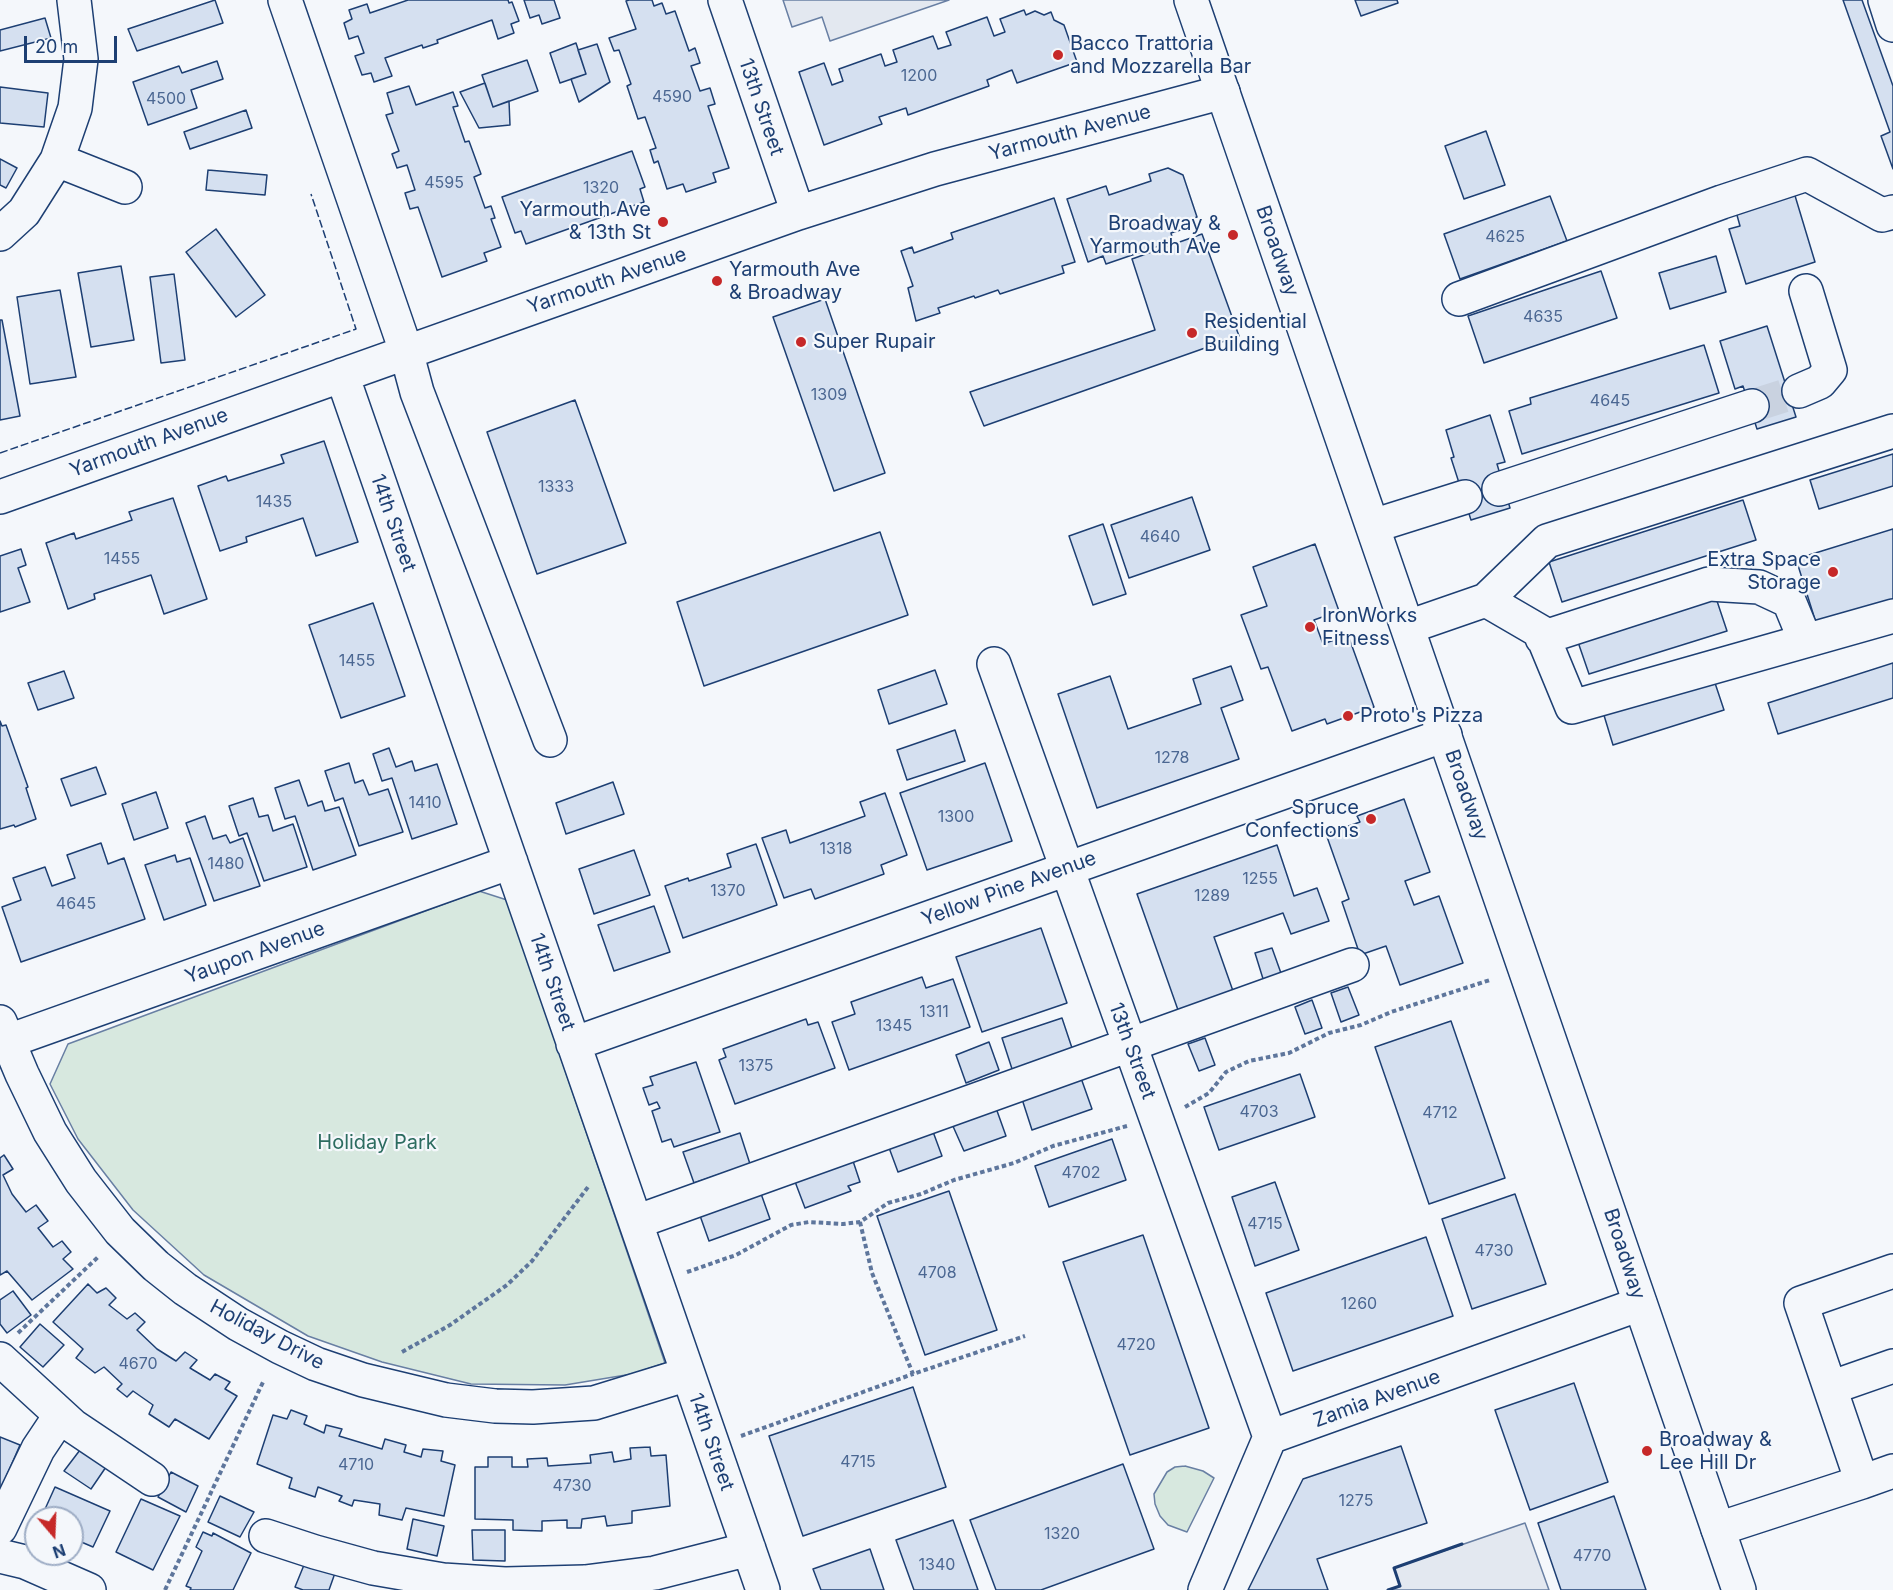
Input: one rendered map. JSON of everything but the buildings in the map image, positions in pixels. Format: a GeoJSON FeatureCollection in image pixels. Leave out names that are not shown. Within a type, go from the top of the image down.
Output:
{"type":"FeatureCollection","features":[{"type":"Feature","properties":{"kind":"street"},"geometry":{"type":"LineString","coordinates":[[0,234],[24,212],[57,160],[75,108],[81,59],[74,0]]}},
{"type":"Feature","properties":{"kind":"street"},"geometry":{"type":"LineString","coordinates":[[285,0],[406,351],[417,392],[550,740]]}},
{"type":"Feature","properties":{"kind":"street","name":"13th Street"},"geometry":{"type":"LineString","coordinates":[[725,0],[798,213]]}},
{"type":"Feature","properties":{"kind":"street","name":"Broadway"},"geometry":{"type":"LineString","coordinates":[[1191,0],[1739,1590]]}},
{"type":"Feature","properties":{"kind":"street"},"geometry":{"type":"LineString","coordinates":[[1885,0],[1893,25]]}},
{"type":"Feature","properties":{"kind":"street","name":"Yarmouth Avenue"},"geometry":{"type":"LineString","coordinates":[[0,497],[798,213],[935,169],[1223,92]]}},
{"type":"Feature","properties":{"kind":"street"},"geometry":{"type":"LineString","coordinates":[[57,160],[125,187]]}},
{"type":"Feature","properties":{"kind":"street"},"geometry":{"type":"LineString","coordinates":[[1459,299],[1722,202],[1807,174],[1882,215],[1893,212]]}},
{"type":"Feature","properties":{"kind":"street"},"geometry":{"type":"LineString","coordinates":[[1799,391],[1820,382],[1830,370],[1806,291]]}},
{"type":"Feature","properties":{"kind":"street","name":"14th Street"},"geometry":{"type":"LineString","coordinates":[[342,375],[763,1590]]}},
{"type":"Feature","properties":{"kind":"street"},"geometry":{"type":"LineString","coordinates":[[1499,489],[1752,406]]}},
{"type":"Feature","properties":{"kind":"street"},"geometry":{"type":"LineString","coordinates":[[1408,627],[1486,600],[1547,541],[1893,431]]}},
{"type":"Feature","properties":{"kind":"street"},"geometry":{"type":"LineString","coordinates":[[1373,526],[1465,497]]}},
{"type":"Feature","properties":{"kind":"street"},"geometry":{"type":"LineString","coordinates":[[1542,638],[1709,584],[1759,587],[1789,601],[1805,640]]}},
{"type":"Feature","properties":{"kind":"street"},"geometry":{"type":"LineString","coordinates":[[1486,600],[1541,632],[1572,707],[1893,616]]}},
{"type":"Feature","properties":{"kind":"street","name":"13th Street"},"geometry":{"type":"LineString","coordinates":[[994,664],[1270,1437]]}},
{"type":"Feature","properties":{"kind":"street","name":"Yellow Pine Avenue"},"geometry":{"type":"LineString","coordinates":[[573,1044],[1445,735]]}},
{"type":"Feature","properties":{"kind":"street","name":"Yaupon Avenue"},"geometry":{"type":"LineString","coordinates":[[3,1036],[511,862]]}},
{"type":"Feature","properties":{"kind":"street"},"geometry":{"type":"LineString","coordinates":[[636,1222],[1352,965]]}},
{"type":"Feature","properties":{"kind":"street","name":"Holiday Drive"},"geometry":{"type":"LineString","coordinates":[[3,1036],[59,1148],[81,1181],[120,1231],[184,1289],[238,1324],[280,1347],[316,1364],[363,1380],[446,1400],[495,1406],[533,1407],[594,1403],[688,1374]]}},
{"type":"Feature","properties":{"kind":"street"},"geometry":{"type":"LineString","coordinates":[[1862,1482],[1801,1303],[1893,1271]]}},
{"type":"Feature","properties":{"kind":"street","name":"Zamia Avenue"},"geometry":{"type":"LineString","coordinates":[[1270,1437],[1640,1304]]}},
{"type":"Feature","properties":{"kind":"street"},"geometry":{"type":"LineString","coordinates":[[5,1350],[60,1416],[96,1443],[152,1479]]}},
{"type":"Feature","properties":{"kind":"street"},"geometry":{"type":"LineString","coordinates":[[1830,1388],[1893,1366]]}},
{"type":"Feature","properties":{"kind":"street"},"geometry":{"type":"LineString","coordinates":[[0,1528],[38,1449],[60,1416]]}},
{"type":"Feature","properties":{"kind":"street"},"geometry":{"type":"LineString","coordinates":[[1205,1590],[1270,1437]]}},
{"type":"Feature","properties":{"kind":"street"},"geometry":{"type":"LineString","coordinates":[[1718,1529],[1893,1470]]}},
{"type":"Feature","properties":{"kind":"street"},"geometry":{"type":"LineString","coordinates":[[266,1536],[315,1552],[369,1579],[470,1583],[585,1582],[655,1573],[748,1549]]}},
{"type":"Feature","properties":{"kind":"street"},"geometry":{"type":"LineString","coordinates":[[0,1556],[25,1562],[88,1590]]}},
{"type":"Feature","properties":{"kind":"path"},"geometry":{"type":"LineString","coordinates":[[657,1282],[736,1255],[791,1225],[809,1222],[843,1224],[860,1222],[888,1203],[921,1194],[954,1180],[1014,1163],[1053,1146],[1156,1118],[1192,1104],[1209,1092],[1226,1072],[1249,1061],[1289,1053],[1329,1033],[1361,1025],[1391,1012],[1490,980]]}},
{"type":"Feature","properties":{"kind":"path"},"geometry":{"type":"LineString","coordinates":[[402,1352],[450,1325],[507,1285],[544,1246],[588,1187]]}},
{"type":"Feature","properties":{"kind":"path"},"geometry":{"type":"LineString","coordinates":[[860,1222],[872,1273],[913,1374]]}},
{"type":"Feature","properties":{"kind":"path"},"geometry":{"type":"LineString","coordinates":[[5,1350],[98,1257]]}},
{"type":"Feature","properties":{"kind":"path"},"geometry":{"type":"LineString","coordinates":[[713,1446],[1025,1336]]}},
{"type":"Feature","properties":{"kind":"path"},"geometry":{"type":"LineString","coordinates":[[165,1590],[264,1380]]}},
{"type":"Feature","properties":{"kind":"green space","name":"Holiday Park"},"geometry":{"type":"Polygon","coordinates":[[[479,891],[507,900],[665,1363],[632,1374],[565,1385],[471,1384],[382,1362],[308,1336],[204,1275],[133,1210],[78,1139],[50,1084],[68,1044],[479,891]]]}},
{"type":"Feature","properties":{"kind":"green space"},"geometry":{"type":"Polygon","coordinates":[[[1185,1466],[1203,1471],[1214,1478],[1187,1532],[1168,1525],[1160,1516],[1154,1494],[1167,1472],[1175,1467],[1185,1466]]]}},
{"type":"Feature","properties":{"kind":"shaded area"},"geometry":{"type":"Polygon","coordinates":[[[783,0],[949,0],[830,41],[822,17],[792,27],[783,0]]]}},
{"type":"Feature","properties":{"kind":"shaded area"},"geometry":{"type":"Polygon","coordinates":[[[1525,1523],[1549,1590],[1388,1590],[1400,1586],[1394,1568],[1525,1523]]]}},
{"type":"Feature","properties":{"kind":"tunnel"},"geometry":{"type":"LineString","coordinates":[[1752,406],[1799,391]]}},
{"type":"Feature","properties":{"kind":"fence"},"geometry":{"type":"LineString","coordinates":[[0,453],[356,329],[311,194]]}},
{"type":"Feature","properties":{"kind":"wall"},"geometry":{"type":"LineString","coordinates":[[1388,1590],[1400,1586],[1394,1568],[1462,1544]]}},
{"type":"Feature","properties":{"kind":"place","name":"Bacco Trattoria and Mozzarella Bar"},"geometry":{"type":"Point","coordinates":[1058,55]}},
{"type":"Feature","properties":{"kind":"place","name":"Yarmouth Ave & 13th St"},"geometry":{"type":"Point","coordinates":[663,222]}},
{"type":"Feature","properties":{"kind":"place","name":"Broadway & Yarmouth Ave"},"geometry":{"type":"Point","coordinates":[1233,235]}},
{"type":"Feature","properties":{"kind":"place","name":"Yarmouth Ave & Broadway"},"geometry":{"type":"Point","coordinates":[717,281]}},
{"type":"Feature","properties":{"kind":"place","name":"Residential Building"},"geometry":{"type":"Point","coordinates":[1192,333]}},
{"type":"Feature","properties":{"kind":"place","name":"Super Rupair"},"geometry":{"type":"Point","coordinates":[801,342]}},
{"type":"Feature","properties":{"kind":"place","name":"Extra Space Storage"},"geometry":{"type":"Point","coordinates":[1833,572]}},
{"type":"Feature","properties":{"kind":"place","name":"IronWorks Fitness"},"geometry":{"type":"Point","coordinates":[1310,627]}},
{"type":"Feature","properties":{"kind":"place","name":"Proto's Pizza"},"geometry":{"type":"Point","coordinates":[1348,716]}},
{"type":"Feature","properties":{"kind":"place","name":"Spruce Confections"},"geometry":{"type":"Point","coordinates":[1371,819]}},
{"type":"Feature","properties":{"kind":"place","name":"Broadway & Lee Hill Dr"},"geometry":{"type":"Point","coordinates":[1647,1451]}}]}
